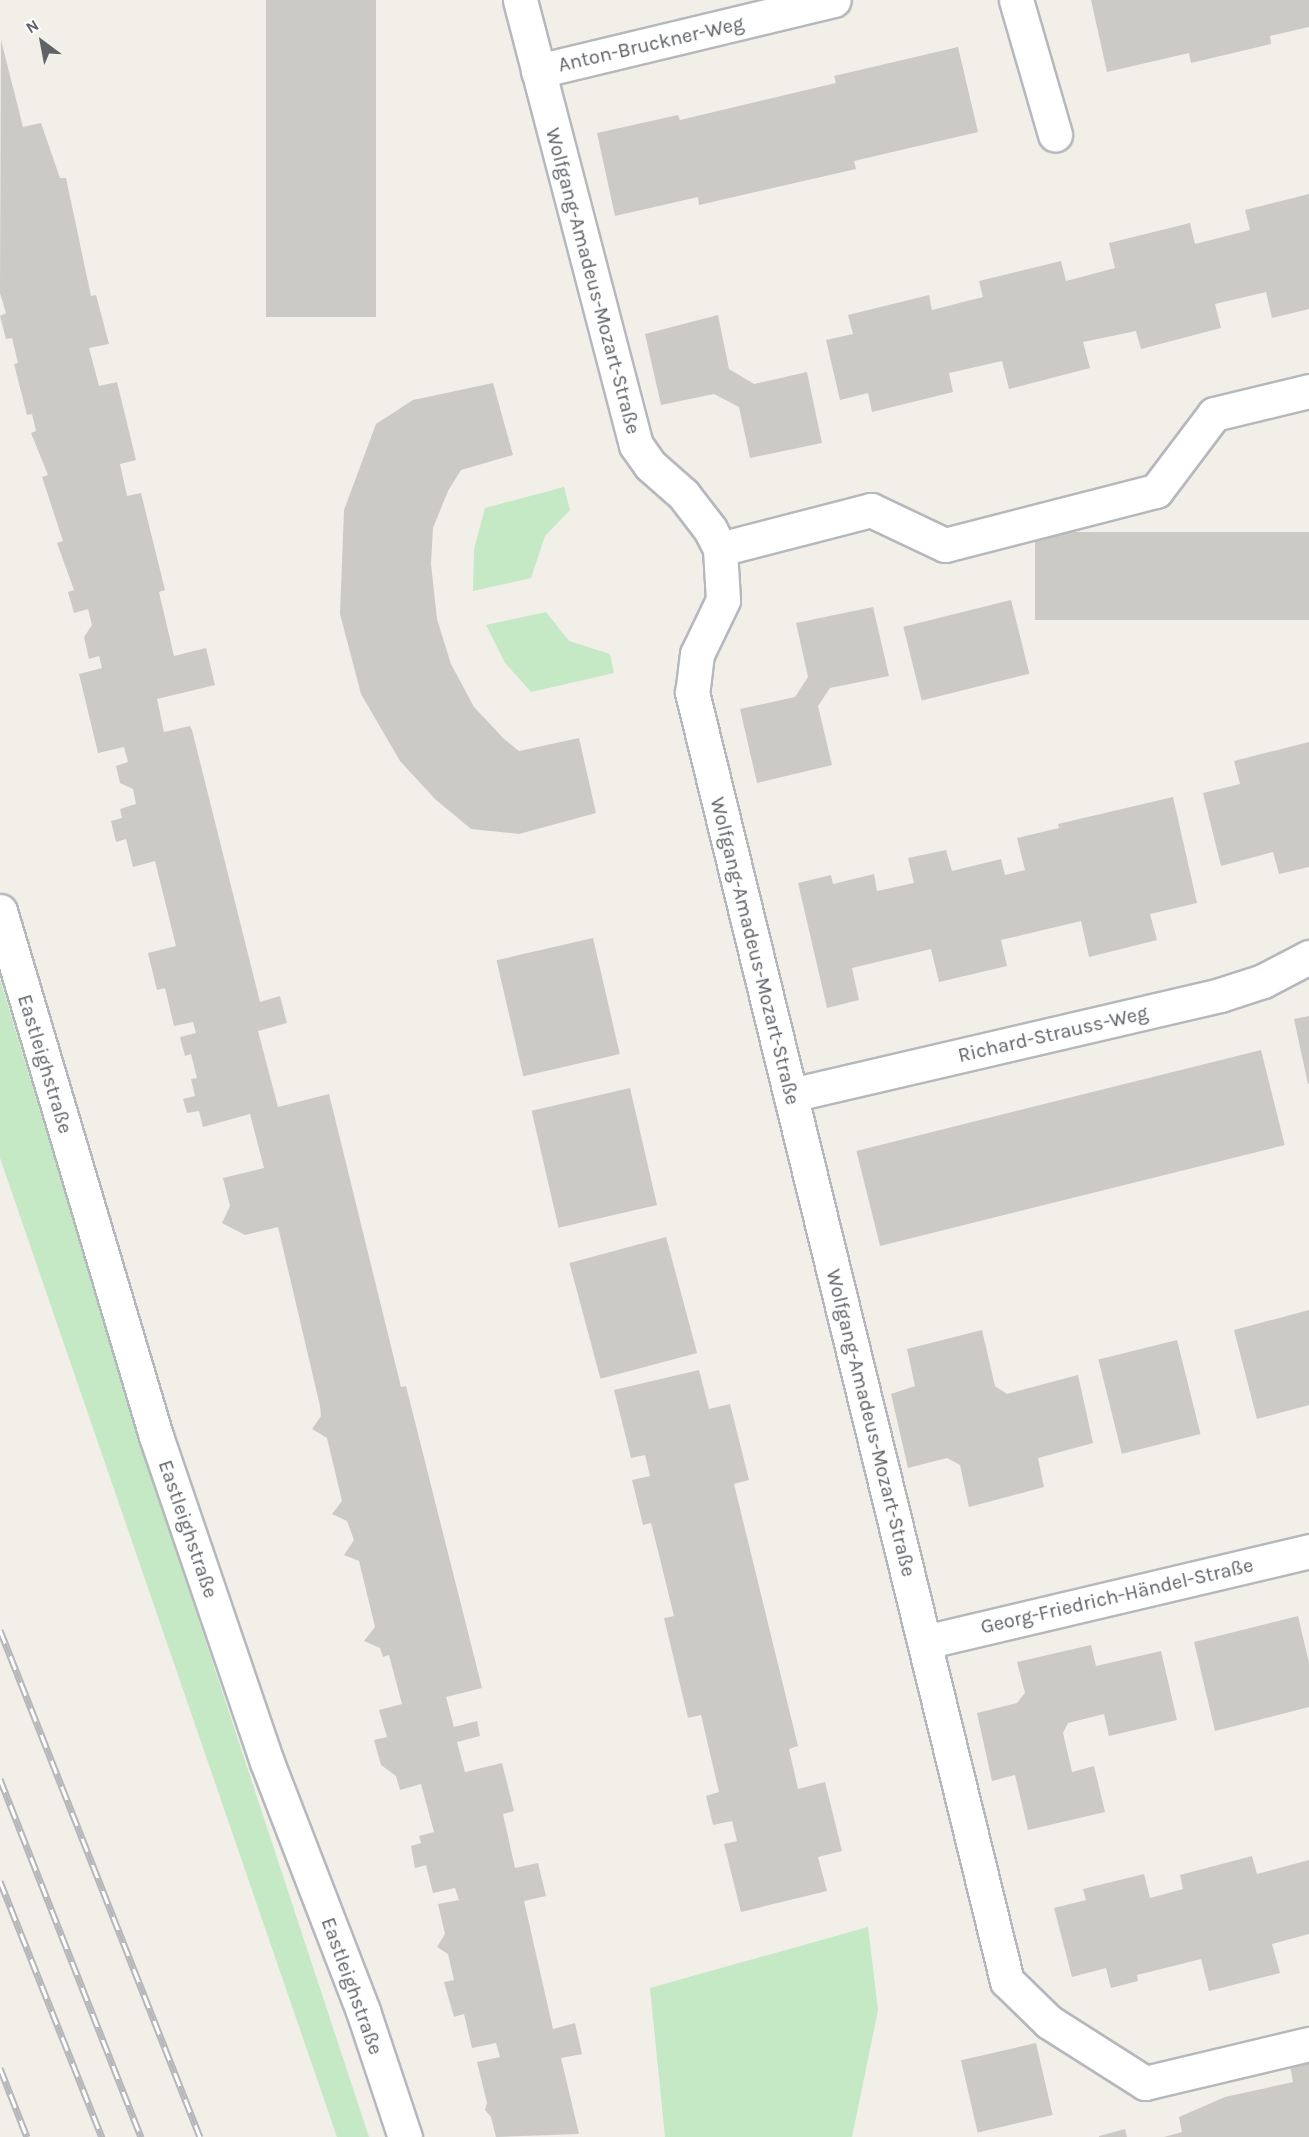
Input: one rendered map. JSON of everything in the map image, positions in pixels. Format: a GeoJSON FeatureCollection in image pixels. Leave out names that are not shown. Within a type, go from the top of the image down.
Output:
{"type":"FeatureCollection","features":[{"type":"Feature","properties":{"kind":"street","name":"Wolfgang-Amadeus-Mozart-Straße"},"geometry":{"type":"LineString","coordinates":[[520,0],[636,445],[650,465],[683,494],[710,530],[720,549],[723,600],[697,654],[692,692],[1007,1981],[1049,2022],[1145,2083],[1309,2044]]}},
{"type":"Feature","properties":{"kind":"street","name":"Anton-Bruckner-Weg"},"geometry":{"type":"LineString","coordinates":[[538,71],[834,0]]}},
{"type":"Feature","properties":{"kind":"street"},"geometry":{"type":"LineString","coordinates":[[1016,0],[1055,134]]}},
{"type":"Feature","properties":{"kind":"street"},"geometry":{"type":"LineString","coordinates":[[720,549],[871,510],[945,545],[1156,490],[1214,414],[1309,391]]}},
{"type":"Feature","properties":{"kind":"street","name":"Eastleighstraße"},"geometry":{"type":"LineString","coordinates":[[0,911],[156,1436],[267,1762],[363,2011],[405,2137]]}},
{"type":"Feature","properties":{"kind":"street","name":"Richard-Strauss-Weg"},"geometry":{"type":"LineString","coordinates":[[791,1095],[1220,995],[1263,981],[1309,957]]}},
{"type":"Feature","properties":{"kind":"street","name":"Georg-Friedrich-Händel-Straße"},"geometry":{"type":"LineString","coordinates":[[926,1642],[1309,1551]]}},
{"type":"Feature","properties":{"kind":"green space"},"geometry":{"type":"Polygon","coordinates":[[[564,487],[570,510],[545,536],[531,578],[473,591],[474,549],[485,508],[564,487]]]}},
{"type":"Feature","properties":{"kind":"green space"},"geometry":{"type":"Polygon","coordinates":[[[546,612],[569,641],[610,654],[614,673],[531,692],[505,663],[486,625],[546,612]]]}},
{"type":"Feature","properties":{"kind":"green space"},"geometry":{"type":"Polygon","coordinates":[[[0,979],[139,1439],[369,2137],[337,2137],[0,1158],[0,979]]]}},
{"type":"Feature","properties":{"kind":"green space"},"geometry":{"type":"Polygon","coordinates":[[[868,1927],[878,2010],[852,2137],[665,2137],[650,1988],[868,1927]]]}},
{"type":"Feature","properties":{"kind":"building"},"geometry":{"type":"Polygon","coordinates":[[[266,0],[376,0],[376,317],[266,317],[266,0]]]}},
{"type":"Feature","properties":{"kind":"building"},"geometry":{"type":"Polygon","coordinates":[[[1091,0],[1309,0],[1309,27],[1270,36],[1271,44],[1191,63],[1189,53],[1107,72],[1091,0]]]}},
{"type":"Feature","properties":{"kind":"building"},"geometry":{"type":"Polygon","coordinates":[[[1,40],[23,127],[41,123],[60,178],[66,178],[91,296],[96,295],[109,344],[89,348],[99,386],[117,382],[136,460],[120,464],[127,496],[141,493],[165,590],[159,592],[174,656],[206,648],[215,685],[157,699],[164,732],[190,726],[192,730],[260,1002],[280,996],[287,1023],[258,1031],[278,1107],[329,1094],[401,1387],[406,1386],[482,1688],[446,1697],[454,1727],[477,1721],[480,1736],[457,1742],[465,1772],[502,1763],[514,1811],[503,1814],[515,1868],[538,1863],[546,1896],[524,1901],[553,2029],[575,2023],[582,2054],[561,2058],[579,2134],[496,2137],[491,2117],[485,2110],[487,2103],[477,2062],[500,2057],[496,2043],[472,2048],[464,2014],[454,2017],[444,1982],[454,1980],[448,1954],[437,1947],[445,1934],[438,1904],[459,1900],[455,1888],[433,1893],[426,1865],[415,1868],[411,1846],[421,1843],[419,1836],[434,1832],[421,1784],[400,1790],[396,1776],[381,1765],[374,1740],[387,1737],[379,1710],[402,1704],[389,1655],[383,1657],[380,1648],[364,1641],[375,1627],[359,1561],[344,1555],[354,1540],[347,1521],[332,1514],[342,1501],[327,1438],[312,1429],[321,1416],[320,1406],[278,1227],[245,1235],[222,1223],[230,1206],[223,1178],[264,1168],[250,1114],[203,1127],[199,1111],[187,1113],[183,1099],[195,1096],[191,1079],[197,1078],[191,1054],[185,1056],[180,1037],[196,1033],[193,1022],[174,1026],[165,988],[157,990],[148,953],[176,946],[155,861],[133,867],[126,839],[116,842],[111,821],[122,818],[120,809],[136,804],[133,789],[120,783],[116,766],[128,762],[124,747],[98,753],[79,674],[102,668],[99,656],[89,659],[84,637],[92,625],[88,609],[74,613],[68,592],[74,590],[57,543],[63,541],[42,477],[48,475],[31,433],[36,431],[32,414],[27,415],[14,364],[18,363],[12,338],[6,339],[0,316],[6,313],[0,293],[1,40]]]}},
{"type":"Feature","properties":{"kind":"building"},"geometry":{"type":"Polygon","coordinates":[[[958,47],[978,132],[854,161],[856,169],[699,205],[698,197],[615,216],[597,133],[678,115],[680,120],[836,83],[834,76],[958,47]]]}},
{"type":"Feature","properties":{"kind":"building"},"geometry":{"type":"Polygon","coordinates":[[[1309,194],[1309,309],[1272,318],[1266,292],[1215,304],[1221,328],[1141,349],[1136,331],[1083,342],[1090,368],[1009,389],[1002,361],[949,373],[953,392],[872,412],[868,393],[840,400],[826,340],[853,334],[848,315],[929,295],[932,310],[983,297],[979,281],[1061,261],[1066,281],[1115,268],[1109,243],[1190,223],[1195,244],[1250,230],[1245,210],[1309,194]]]}},
{"type":"Feature","properties":{"kind":"building"},"geometry":{"type":"Polygon","coordinates":[[[718,315],[729,369],[754,384],[807,372],[822,443],[750,458],[739,407],[714,394],[661,405],[645,334],[718,315]]]}},
{"type":"Feature","properties":{"kind":"building"},"geometry":{"type":"Polygon","coordinates":[[[493,383],[513,455],[461,470],[448,491],[433,528],[431,564],[437,619],[451,664],[474,707],[504,739],[519,751],[579,738],[596,813],[519,834],[471,829],[435,799],[400,761],[361,694],[340,614],[344,510],[376,424],[413,400],[493,383]]]}},
{"type":"Feature","properties":{"kind":"building"},"geometry":{"type":"Polygon","coordinates":[[[1035,532],[1309,532],[1309,620],[1035,620],[1035,532]]]}},
{"type":"Feature","properties":{"kind":"building"},"geometry":{"type":"Polygon","coordinates":[[[1011,600],[1029,674],[922,701],[903,627],[1011,600]]]}},
{"type":"Feature","properties":{"kind":"building"},"geometry":{"type":"Polygon","coordinates":[[[873,607],[889,676],[830,688],[818,706],[832,765],[757,783],[740,709],[795,697],[808,677],[796,623],[873,607]]]}},
{"type":"Feature","properties":{"kind":"building"},"geometry":{"type":"Polygon","coordinates":[[[1309,742],[1309,867],[1279,874],[1273,852],[1221,866],[1203,793],[1240,784],[1234,761],[1309,742]]]}},
{"type":"Feature","properties":{"kind":"building"},"geometry":{"type":"Polygon","coordinates":[[[1173,797],[1197,903],[1150,914],[1157,940],[1089,957],[1081,921],[1001,940],[1007,966],[939,982],[931,949],[852,968],[859,1000],[827,1008],[798,883],[831,875],[833,884],[874,874],[877,891],[914,883],[908,858],[946,850],[952,871],[1001,859],[1005,875],[1025,870],[1017,838],[1059,828],[1058,824],[1173,797]]]}},
{"type":"Feature","properties":{"kind":"building"},"geometry":{"type":"Polygon","coordinates":[[[593,938],[620,1054],[523,1076],[497,960],[593,938]]]}},
{"type":"Feature","properties":{"kind":"building"},"geometry":{"type":"Polygon","coordinates":[[[1309,1016],[1309,1083],[1308,1084],[1294,1019],[1309,1016]]]}},
{"type":"Feature","properties":{"kind":"building"},"geometry":{"type":"Polygon","coordinates":[[[1261,1050],[1285,1145],[880,1246],[856,1151],[1261,1050]]]}},
{"type":"Feature","properties":{"kind":"building"},"geometry":{"type":"Polygon","coordinates":[[[630,1088],[657,1205],[559,1228],[532,1111],[630,1088]]]}},
{"type":"Feature","properties":{"kind":"building"},"geometry":{"type":"Polygon","coordinates":[[[666,1237],[697,1353],[600,1379],[569,1263],[666,1237]]]}},
{"type":"Feature","properties":{"kind":"building"},"geometry":{"type":"Polygon","coordinates":[[[1309,1310],[1309,1405],[1257,1419],[1234,1330],[1309,1310]]]}},
{"type":"Feature","properties":{"kind":"building"},"geometry":{"type":"Polygon","coordinates":[[[982,1330],[995,1386],[1007,1394],[1078,1375],[1093,1443],[1038,1458],[1044,1487],[969,1507],[960,1465],[947,1458],[908,1468],[891,1394],[915,1386],[907,1349],[982,1330]]]}},
{"type":"Feature","properties":{"kind":"building"},"geometry":{"type":"Polygon","coordinates":[[[1177,1340],[1200,1434],[1122,1454],[1098,1360],[1177,1340]]]}},
{"type":"Feature","properties":{"kind":"building"},"geometry":{"type":"Polygon","coordinates":[[[699,1370],[709,1409],[730,1404],[749,1480],[734,1484],[798,1746],[789,1749],[798,1789],[825,1782],[842,1851],[818,1857],[827,1891],[741,1912],[724,1844],[737,1841],[732,1821],[713,1825],[706,1796],[719,1792],[701,1715],[688,1718],[664,1618],[674,1616],[651,1523],[643,1525],[632,1480],[650,1476],[645,1455],[631,1458],[614,1390],[699,1370]]]}},
{"type":"Feature","properties":{"kind":"building"},"geometry":{"type":"Polygon","coordinates":[[[1298,1616],[1309,1663],[1309,1707],[1215,1731],[1194,1642],[1298,1616]]]}},
{"type":"Feature","properties":{"kind":"building"},"geometry":{"type":"Polygon","coordinates":[[[1091,1645],[1096,1666],[1161,1651],[1177,1720],[1109,1736],[1104,1714],[1068,1723],[1063,1733],[1072,1772],[1094,1766],[1105,1812],[1028,1830],[1015,1775],[992,1781],[977,1713],[1017,1703],[1025,1693],[1017,1662],[1091,1645]]]}},
{"type":"Feature","properties":{"kind":"building"},"geometry":{"type":"Polygon","coordinates":[[[1252,1856],[1257,1874],[1309,1860],[1309,1934],[1272,1944],[1280,1973],[1209,1991],[1201,1959],[1137,1975],[1138,1981],[1111,1988],[1106,1968],[1072,1977],[1054,1908],[1086,1900],[1083,1889],[1144,1874],[1150,1898],[1183,1889],[1180,1875],[1252,1856]]]}},
{"type":"Feature","properties":{"kind":"building"},"geometry":{"type":"Polygon","coordinates":[[[1036,2043],[1053,2115],[978,2132],[961,2060],[1036,2043]]]}},
{"type":"Feature","properties":{"kind":"building"},"geometry":{"type":"Polygon","coordinates":[[[1309,2062],[1309,2137],[1164,2137],[1182,2132],[1179,2117],[1225,2097],[1293,2082],[1290,2066],[1309,2062]]]}},
{"type":"Feature","properties":{"kind":"building"},"geometry":{"type":"Polygon","coordinates":[[[1125,2129],[1127,2137],[1099,2137],[1099,2136],[1125,2129]]]}},
{"type":"Feature","properties":{"kind":"railway"},"geometry":{"type":"LineString","coordinates":[[0,1630],[200,2137]]}},
{"type":"Feature","properties":{"kind":"railway"},"geometry":{"type":"LineString","coordinates":[[0,1779],[141,2137]]}},
{"type":"Feature","properties":{"kind":"railway"},"geometry":{"type":"LineString","coordinates":[[0,1881],[102,2137]]}},
{"type":"Feature","properties":{"kind":"railway"},"geometry":{"type":"LineString","coordinates":[[0,2068],[27,2137]]}}]}
